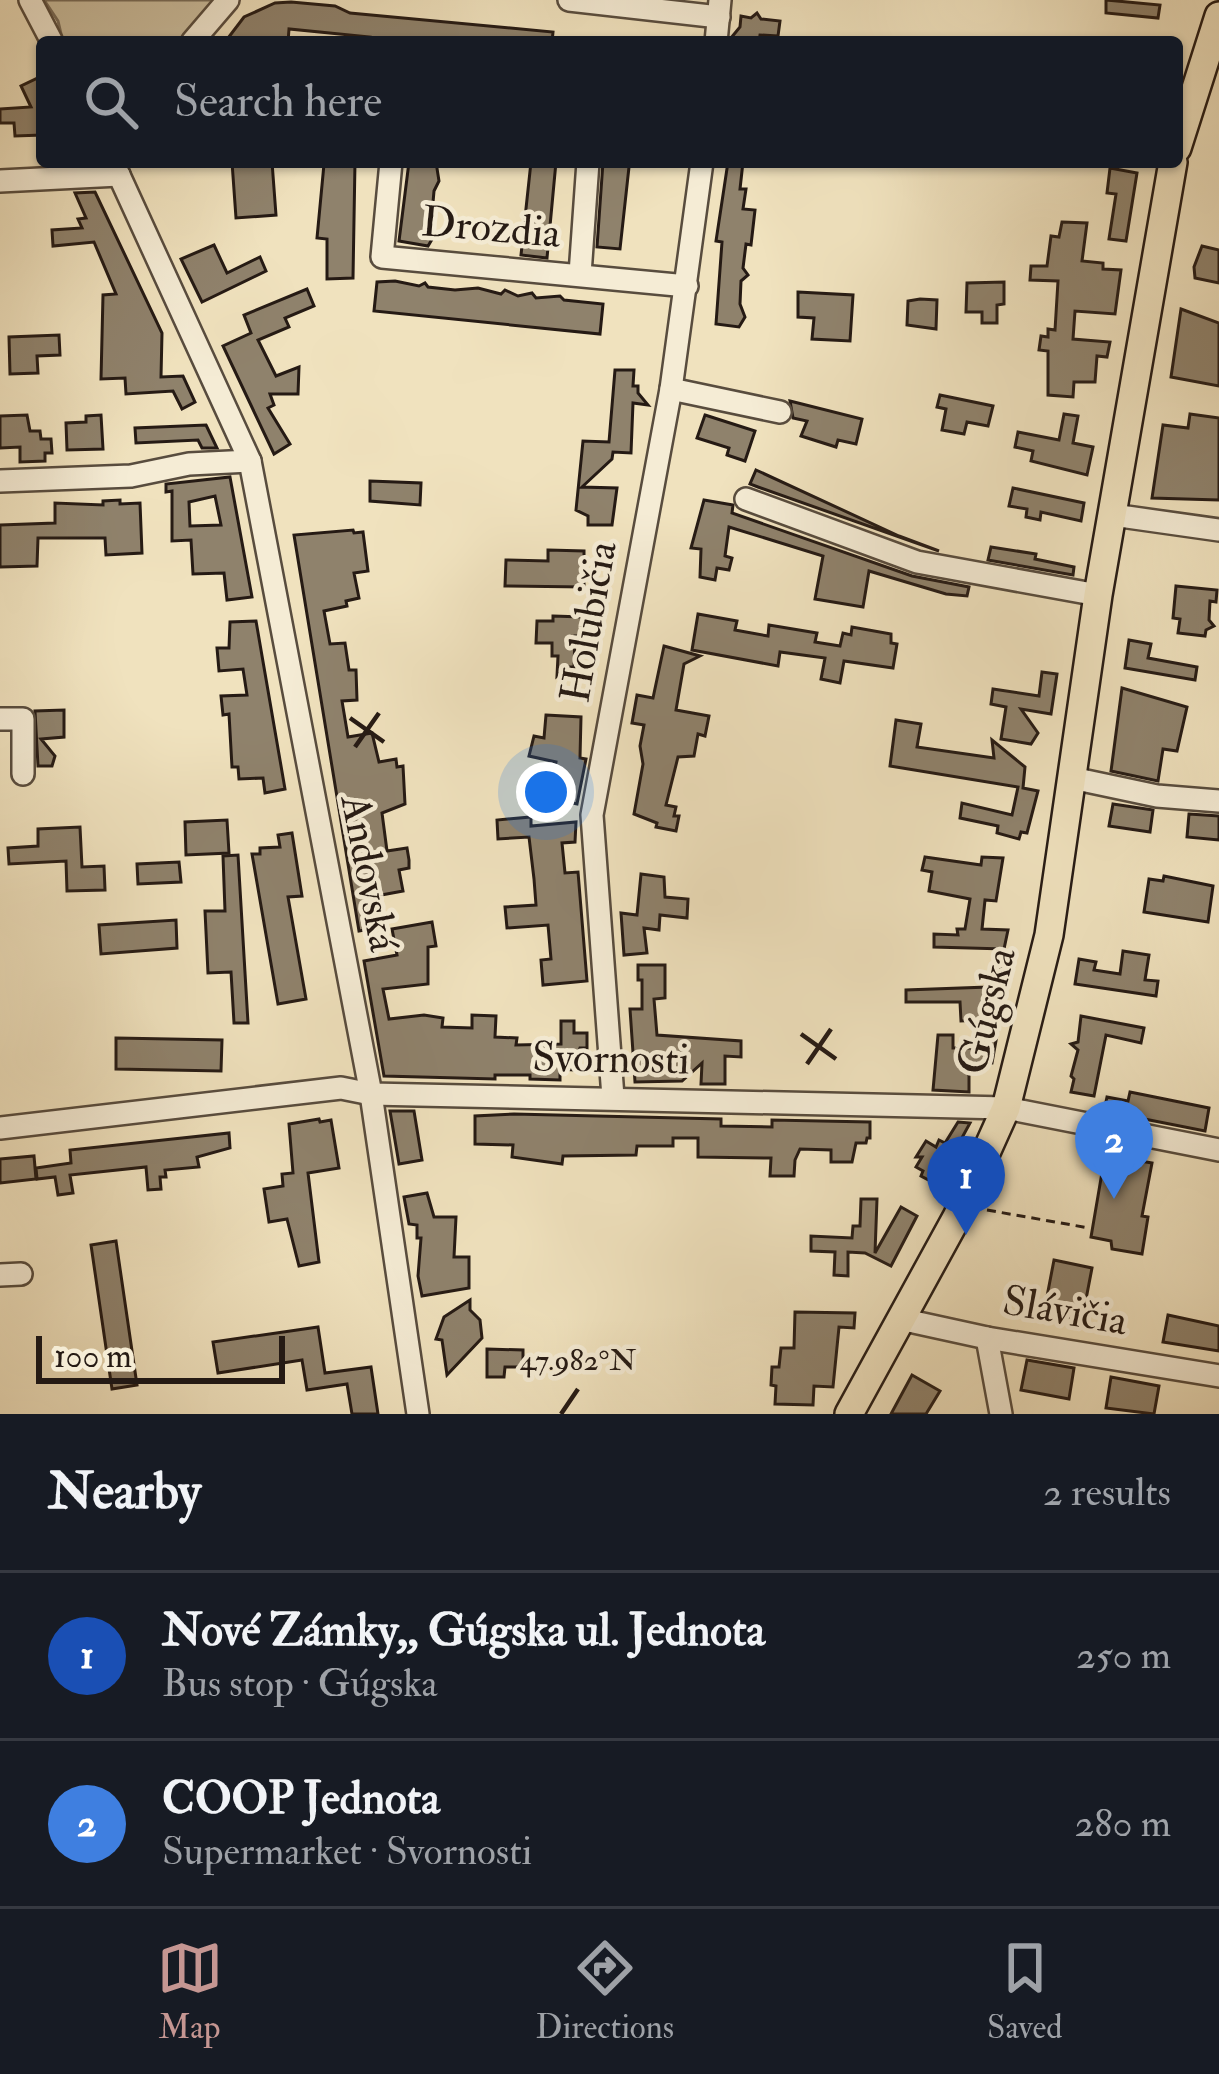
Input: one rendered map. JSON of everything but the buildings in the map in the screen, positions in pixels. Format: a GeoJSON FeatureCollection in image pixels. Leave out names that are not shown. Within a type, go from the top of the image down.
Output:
{"type":"FeatureCollection","features":[{"type":"Feature","properties":{"kind":"main road"},"geometry":{"type":"LineString","coordinates":[[1183,129],[1219,17]]}},
{"type":"Feature","properties":{"kind":"main road","name":"Gúgska"},"geometry":{"type":"LineString","coordinates":[[849,1414],[957,1216],[1006,1108],[1049,935],[1098,595],[1172,168]]}},
{"type":"Feature","properties":{"kind":"street"},"geometry":{"type":"LineString","coordinates":[[30,0],[49,36]]}},
{"type":"Feature","properties":{"kind":"street"},"geometry":{"type":"LineString","coordinates":[[197,36],[228,0]]}},
{"type":"Feature","properties":{"kind":"street"},"geometry":{"type":"LineString","coordinates":[[569,0],[720,8]]}},
{"type":"Feature","properties":{"kind":"street"},"geometry":{"type":"LineString","coordinates":[[0,181],[116,168]]}},
{"type":"Feature","properties":{"kind":"street","name":"Andovská"},"geometry":{"type":"LineString","coordinates":[[116,168],[250,461],[371,1094],[418,1414]]}},
{"type":"Feature","properties":{"kind":"street","name":"Drozdia"},"geometry":{"type":"LineString","coordinates":[[391,168],[382,257],[687,286]]}},
{"type":"Feature","properties":{"kind":"street"},"geometry":{"type":"LineString","coordinates":[[580,274],[588,168]]}},
{"type":"Feature","properties":{"kind":"street","name":"Holubičia"},"geometry":{"type":"LineString","coordinates":[[613,1097],[592,815],[671,389],[701,168]]}},
{"type":"Feature","properties":{"kind":"street"},"geometry":{"type":"LineString","coordinates":[[671,389],[780,412]]}},
{"type":"Feature","properties":{"kind":"street"},"geometry":{"type":"LineString","coordinates":[[0,481],[131,476],[189,464],[250,461]]}},
{"type":"Feature","properties":{"kind":"street"},"geometry":{"type":"LineString","coordinates":[[746,499],[917,562],[1098,595]]}},
{"type":"Feature","properties":{"kind":"street"},"geometry":{"type":"LineString","coordinates":[[1113,515],[1219,530]]}},
{"type":"Feature","properties":{"kind":"street"},"geometry":{"type":"LineString","coordinates":[[0,719],[23,718],[23,774]]}},
{"type":"Feature","properties":{"kind":"street"},"geometry":{"type":"LineString","coordinates":[[1072,778],[1157,796],[1219,801]]}},
{"type":"Feature","properties":{"kind":"street","name":"Svornosti"},"geometry":{"type":"LineString","coordinates":[[0,1128],[341,1088],[371,1094],[1006,1108],[1219,1150]]}},
{"type":"Feature","properties":{"kind":"street","name":"Slávičia"},"geometry":{"type":"LineString","coordinates":[[900,1319],[1219,1376]]}},
{"type":"Feature","properties":{"kind":"street"},"geometry":{"type":"LineString","coordinates":[[987,1338],[1001,1414]]}},
{"type":"Feature","properties":{"kind":"path"},"geometry":{"type":"LineString","coordinates":[[985,1209],[1089,1228]]}},
{"type":"Feature","properties":{"kind":"path"},"geometry":{"type":"LineString","coordinates":[[1065,1224],[1066,1216]]}},
{"type":"Feature","properties":{"kind":"shaded area"},"geometry":{"type":"Polygon","coordinates":[[[44,0],[216,0],[187,36],[62,36],[44,0]]]}},
{"type":"Feature","properties":{"kind":"place","name":"COOP Jednota"},"geometry":{"type":"Point","coordinates":[1114,1199]}},
{"type":"Feature","properties":{"kind":"place","name":"Nové Zámky,, Gúgska ul. Jednota"},"geometry":{"type":"Point","coordinates":[966,1235]}}]}
